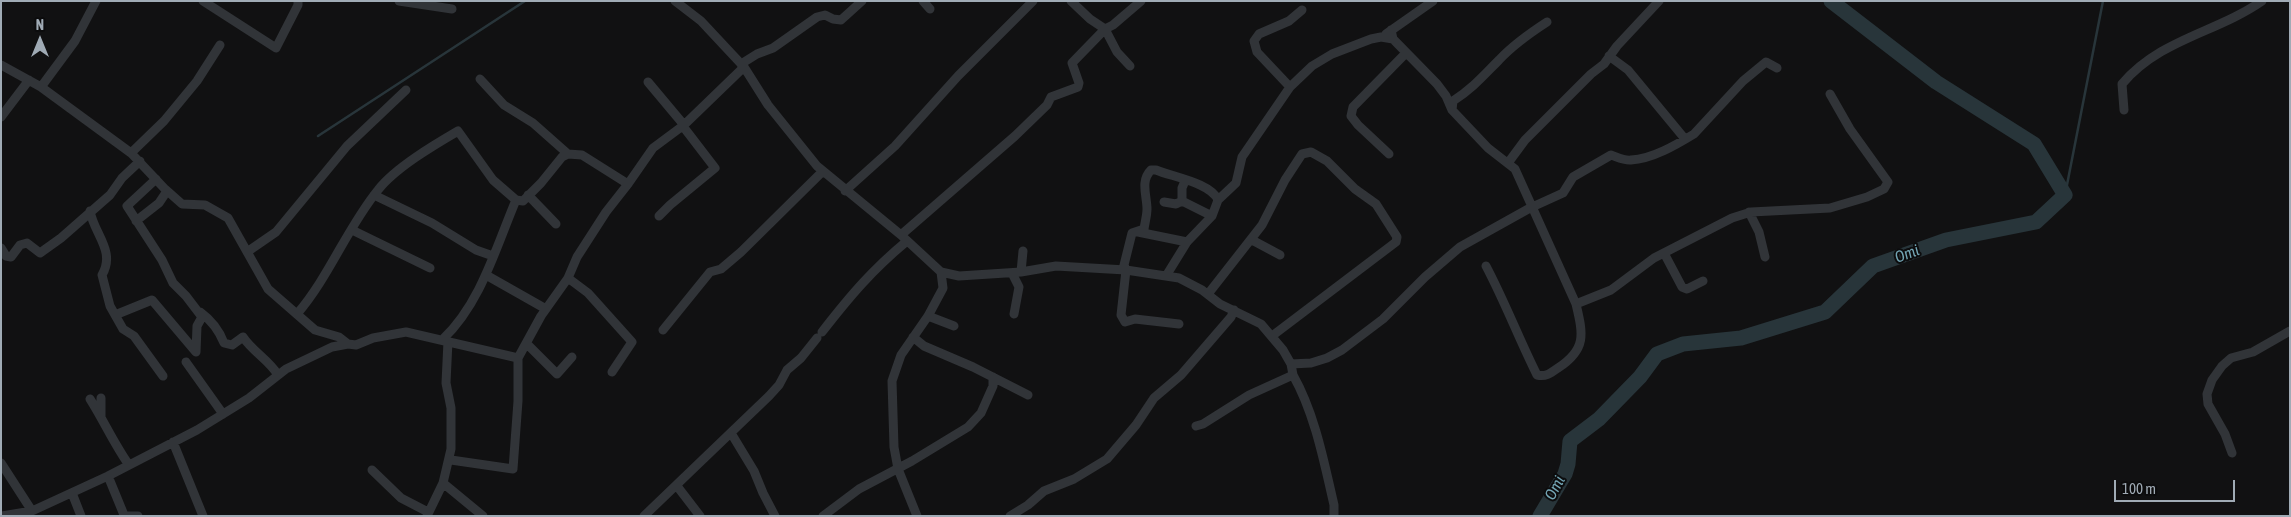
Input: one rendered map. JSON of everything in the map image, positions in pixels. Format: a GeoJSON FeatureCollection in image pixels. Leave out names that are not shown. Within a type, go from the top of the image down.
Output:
{"type":"FeatureCollection","features":[{"type":"Feature","properties":{"kind":"street"},"geometry":{"type":"LineString","coordinates":[[41,87],[75,41],[96,1]]}},
{"type":"Feature","properties":{"kind":"street"},"geometry":{"type":"LineString","coordinates":[[203,1],[276,48],[299,2]]}},
{"type":"Feature","properties":{"kind":"street"},"geometry":{"type":"LineString","coordinates":[[399,1],[452,9]]}},
{"type":"Feature","properties":{"kind":"street"},"geometry":{"type":"LineString","coordinates":[[451,460],[513,469],[518,401],[518,358],[546,309],[568,278],[577,257],[606,212],[653,148],[683,125],[742,66],[757,54],[773,48],[817,17],[825,15],[841,20],[862,1]]}},
{"type":"Feature","properties":{"kind":"street"},"geometry":{"type":"LineString","coordinates":[[923,1],[930,9]]}},
{"type":"Feature","properties":{"kind":"street"},"geometry":{"type":"LineString","coordinates":[[846,191],[895,146],[958,76],[1033,1]]}},
{"type":"Feature","properties":{"kind":"street"},"geometry":{"type":"LineString","coordinates":[[1071,1],[1090,19],[1106,29],[1117,52],[1130,66]]}},
{"type":"Feature","properties":{"kind":"street"},"geometry":{"type":"LineString","coordinates":[[649,514],[713,448],[780,385],[787,370],[801,358],[878,265],[904,238],[1015,136],[1047,105],[1052,96],[1078,86],[1072,63],[1106,29],[1113,26],[1141,1]]}},
{"type":"Feature","properties":{"kind":"street"},"geometry":{"type":"LineString","coordinates":[[1416,13],[1421,1]]}},
{"type":"Feature","properties":{"kind":"street"},"geometry":{"type":"LineString","coordinates":[[1166,276],[1186,242],[1212,216],[1218,200],[1236,183],[1242,157],[1290,87],[1312,66],[1332,54],[1371,39],[1392,35],[1416,13],[1434,1]]}},
{"type":"Feature","properties":{"kind":"street"},"geometry":{"type":"LineString","coordinates":[[1508,163],[1525,140],[1591,74],[1604,64],[1617,46],[1659,1]]}},
{"type":"Feature","properties":{"kind":"street"},"geometry":{"type":"LineString","coordinates":[[2124,110],[2122,84],[2134,69],[2155,54],[2246,12],[2262,1]]}},
{"type":"Feature","properties":{"kind":"street"},"geometry":{"type":"LineString","coordinates":[[681,3],[701,21],[742,66],[790,134],[823,171],[904,238],[941,272],[959,276],[1016,273],[1056,266],[1126,270],[1179,278],[1208,294],[1220,304],[1261,324],[1272,336],[1291,364],[1293,375],[1298,384],[1318,443],[1334,505],[1334,516]]}},
{"type":"Feature","properties":{"kind":"street"},"geometry":{"type":"LineString","coordinates":[[1290,87],[1257,52],[1254,41],[1259,34],[1289,21],[1302,10]]}},
{"type":"Feature","properties":{"kind":"street"},"geometry":{"type":"LineString","coordinates":[[1452,110],[1453,100],[1468,92],[1483,79],[1498,60],[1524,37],[1548,22]]}},
{"type":"Feature","properties":{"kind":"street"},"geometry":{"type":"LineString","coordinates":[[1392,35],[1406,54],[1437,84],[1452,110],[1488,148],[1515,170],[1530,208],[1576,304],[1582,338],[1578,351],[1572,359],[1548,375],[1537,375],[1521,345],[1511,315],[1486,266]]}},
{"type":"Feature","properties":{"kind":"street"},"geometry":{"type":"LineString","coordinates":[[131,153],[164,121],[197,81],[220,45]]}},
{"type":"Feature","properties":{"kind":"street"},"geometry":{"type":"LineString","coordinates":[[1389,154],[1351,116],[1353,107],[1406,54]]}},
{"type":"Feature","properties":{"kind":"street"},"geometry":{"type":"LineString","coordinates":[[1609,56],[1628,70],[1685,139]]}},
{"type":"Feature","properties":{"kind":"street"},"geometry":{"type":"LineString","coordinates":[[1291,364],[1312,363],[1342,350],[1383,319],[1460,247],[1530,208],[1563,193],[1573,177],[1612,155],[1630,160],[1654,154],[1694,134],[1743,81],[1766,62],[1777,68]]}},
{"type":"Feature","properties":{"kind":"street"},"geometry":{"type":"LineString","coordinates":[[1,65],[41,87],[131,153],[182,204],[204,205],[228,218],[268,289],[315,330],[338,337],[348,344]]}},
{"type":"Feature","properties":{"kind":"street"},"geometry":{"type":"LineString","coordinates":[[480,79],[504,105],[533,123],[568,154]]}},
{"type":"Feature","properties":{"kind":"street"},"geometry":{"type":"LineString","coordinates":[[1,117],[29,80]]}},
{"type":"Feature","properties":{"kind":"street"},"geometry":{"type":"LineString","coordinates":[[648,82],[715,168],[658,216]]}},
{"type":"Feature","properties":{"kind":"street"},"geometry":{"type":"LineString","coordinates":[[247,252],[276,232],[346,146],[406,90]]}},
{"type":"Feature","properties":{"kind":"street"},"geometry":{"type":"LineString","coordinates":[[1576,304],[1611,290],[1664,253],[1698,238],[1732,218],[1749,212],[1830,208],[1867,197],[1884,189],[1888,182],[1882,170],[1850,129],[1830,94]]}},
{"type":"Feature","properties":{"kind":"street"},"geometry":{"type":"LineString","coordinates":[[297,314],[311,297],[374,196],[391,177],[435,144],[458,131],[493,180],[516,200],[523,201],[541,183],[562,157],[568,154],[582,155],[628,184]]}},
{"type":"Feature","properties":{"kind":"street"},"geometry":{"type":"LineString","coordinates":[[1208,294],[1252,240],[1262,225],[1285,180],[1302,154],[1311,152],[1327,161],[1355,189],[1376,204],[1397,237],[1396,242],[1272,336]]}},
{"type":"Feature","properties":{"kind":"street"},"geometry":{"type":"LineString","coordinates":[[1,248],[6,256],[12,257],[20,246],[27,243],[40,253],[61,238],[110,195],[122,178],[140,160]]}},
{"type":"Feature","properties":{"kind":"street"},"geometry":{"type":"LineString","coordinates":[[1138,232],[1144,229],[1147,210],[1145,184],[1148,173],[1151,170],[1207,187],[1216,194],[1218,200]]}},
{"type":"Feature","properties":{"kind":"street"},"geometry":{"type":"LineString","coordinates":[[663,330],[710,272],[722,268],[741,252],[823,171]]}},
{"type":"Feature","properties":{"kind":"street"},"geometry":{"type":"LineString","coordinates":[[115,315],[152,300],[196,352],[197,326],[202,316],[173,283],[162,260],[127,206],[156,179]]}},
{"type":"Feature","properties":{"kind":"street"},"geometry":{"type":"LineString","coordinates":[[1182,201],[1182,188],[1185,181]]}},
{"type":"Feature","properties":{"kind":"street"},"geometry":{"type":"LineString","coordinates":[[136,221],[159,203],[167,191]]}},
{"type":"Feature","properties":{"kind":"street"},"geometry":{"type":"LineString","coordinates":[[528,195],[556,224]]}},
{"type":"Feature","properties":{"kind":"street"},"geometry":{"type":"LineString","coordinates":[[374,196],[432,223],[476,250],[493,256]]}},
{"type":"Feature","properties":{"kind":"street"},"geometry":{"type":"LineString","coordinates":[[372,470],[401,498],[428,514],[443,483],[451,449],[451,408],[446,383],[445,340],[458,324],[486,274],[516,200]]}},
{"type":"Feature","properties":{"kind":"street"},"geometry":{"type":"LineString","coordinates":[[1182,201],[1212,216]]}},
{"type":"Feature","properties":{"kind":"street"},"geometry":{"type":"LineString","coordinates":[[1164,202],[1176,204],[1182,201]]}},
{"type":"Feature","properties":{"kind":"street"},"geometry":{"type":"LineString","coordinates":[[90,211],[103,239],[108,259],[108,266],[102,275],[102,282],[107,292],[110,306],[123,329],[134,336],[164,376]]}},
{"type":"Feature","properties":{"kind":"street"},"geometry":{"type":"LineString","coordinates":[[1749,212],[1759,232],[1765,257]]}},
{"type":"Feature","properties":{"kind":"street"},"geometry":{"type":"LineString","coordinates":[[352,230],[430,268]]}},
{"type":"Feature","properties":{"kind":"street"},"geometry":{"type":"LineString","coordinates":[[1179,324],[1135,319],[1125,322],[1121,316],[1126,270],[1125,258],[1132,232],[1186,242]]}},
{"type":"Feature","properties":{"kind":"street"},"geometry":{"type":"LineString","coordinates":[[1252,240],[1280,255]]}},
{"type":"Feature","properties":{"kind":"street"},"geometry":{"type":"LineString","coordinates":[[1014,314],[1019,287],[1016,273],[1023,251]]}},
{"type":"Feature","properties":{"kind":"street"},"geometry":{"type":"LineString","coordinates":[[1664,253],[1682,287],[1686,289],[1703,281]]}},
{"type":"Feature","properties":{"kind":"street"},"geometry":{"type":"LineString","coordinates":[[941,272],[943,288]]}},
{"type":"Feature","properties":{"kind":"street"},"geometry":{"type":"LineString","coordinates":[[486,274],[546,309]]}},
{"type":"Feature","properties":{"kind":"street"},"geometry":{"type":"LineString","coordinates":[[917,516],[898,469],[894,447],[892,381],[901,355],[928,316],[943,288],[959,276]]}},
{"type":"Feature","properties":{"kind":"street"},"geometry":{"type":"LineString","coordinates":[[568,278],[588,293],[632,342],[612,372]]}},
{"type":"Feature","properties":{"kind":"street"},"geometry":{"type":"LineString","coordinates":[[195,309],[211,322],[224,344],[232,345],[243,337],[251,348],[272,365],[278,374]]}},
{"type":"Feature","properties":{"kind":"street"},"geometry":{"type":"LineString","coordinates":[[1010,516],[1028,505],[1044,491],[1081,475],[1107,458],[1136,425],[1154,398],[1181,375],[1232,317],[1234,310]]}},
{"type":"Feature","properties":{"kind":"street"},"geometry":{"type":"LineString","coordinates":[[928,316],[954,326]]}},
{"type":"Feature","properties":{"kind":"street"},"geometry":{"type":"LineString","coordinates":[[2232,452],[2225,434],[2208,404],[2208,394],[2212,380],[2222,366],[2231,358],[2253,352],[2290,331]]}},
{"type":"Feature","properties":{"kind":"street"},"geometry":{"type":"LineString","coordinates":[[2,516],[32,511],[108,476],[224,414],[249,398],[278,374],[332,347],[348,344],[356,345],[373,338],[406,332],[445,340],[494,354],[518,358]]}},
{"type":"Feature","properties":{"kind":"street"},"geometry":{"type":"LineString","coordinates":[[913,337],[924,346],[1028,395]]}},
{"type":"Feature","properties":{"kind":"street"},"geometry":{"type":"LineString","coordinates":[[527,344],[557,374],[572,357]]}},
{"type":"Feature","properties":{"kind":"street"},"geometry":{"type":"LineString","coordinates":[[186,362],[224,414]]}},
{"type":"Feature","properties":{"kind":"street"},"geometry":{"type":"LineString","coordinates":[[1196,426],[1203,424],[1249,395],[1293,375]]}},
{"type":"Feature","properties":{"kind":"street"},"geometry":{"type":"LineString","coordinates":[[823,516],[859,488],[898,469],[968,426],[981,413],[993,386],[993,377]]}},
{"type":"Feature","properties":{"kind":"street"},"geometry":{"type":"LineString","coordinates":[[101,398],[101,416]]}},
{"type":"Feature","properties":{"kind":"street"},"geometry":{"type":"LineString","coordinates":[[90,399],[101,416],[112,440],[129,465]]}},
{"type":"Feature","properties":{"kind":"street"},"geometry":{"type":"LineString","coordinates":[[731,433],[754,471],[775,516]]}},
{"type":"Feature","properties":{"kind":"street"},"geometry":{"type":"LineString","coordinates":[[173,442],[203,516]]}},
{"type":"Feature","properties":{"kind":"street"},"geometry":{"type":"LineString","coordinates":[[1,463],[32,511]]}},
{"type":"Feature","properties":{"kind":"street"},"geometry":{"type":"LineString","coordinates":[[108,476],[124,516],[138,516]]}},
{"type":"Feature","properties":{"kind":"street"},"geometry":{"type":"LineString","coordinates":[[443,483],[482,516]]}},
{"type":"Feature","properties":{"kind":"street"},"geometry":{"type":"LineString","coordinates":[[677,486],[700,516]]}},
{"type":"Feature","properties":{"kind":"street"},"geometry":{"type":"LineString","coordinates":[[72,493],[81,516]]}},
{"type":"Feature","properties":{"kind":"waterway"},"geometry":{"type":"LineString","coordinates":[[318,136],[525,1]]}},
{"type":"Feature","properties":{"kind":"waterway","name":"Omi"},"geometry":{"type":"LineString","coordinates":[[1540,516],[1565,474],[1570,441],[1599,419],[1640,377],[1657,354],[1683,344],[1741,338],[1825,312],[1873,266],[1946,240],[2036,222],[2065,195],[2034,144],[1936,82],[1831,1]]}},
{"type":"Feature","properties":{"kind":"waterway"},"geometry":{"type":"LineString","coordinates":[[2065,195],[2103,1]]}}]}
